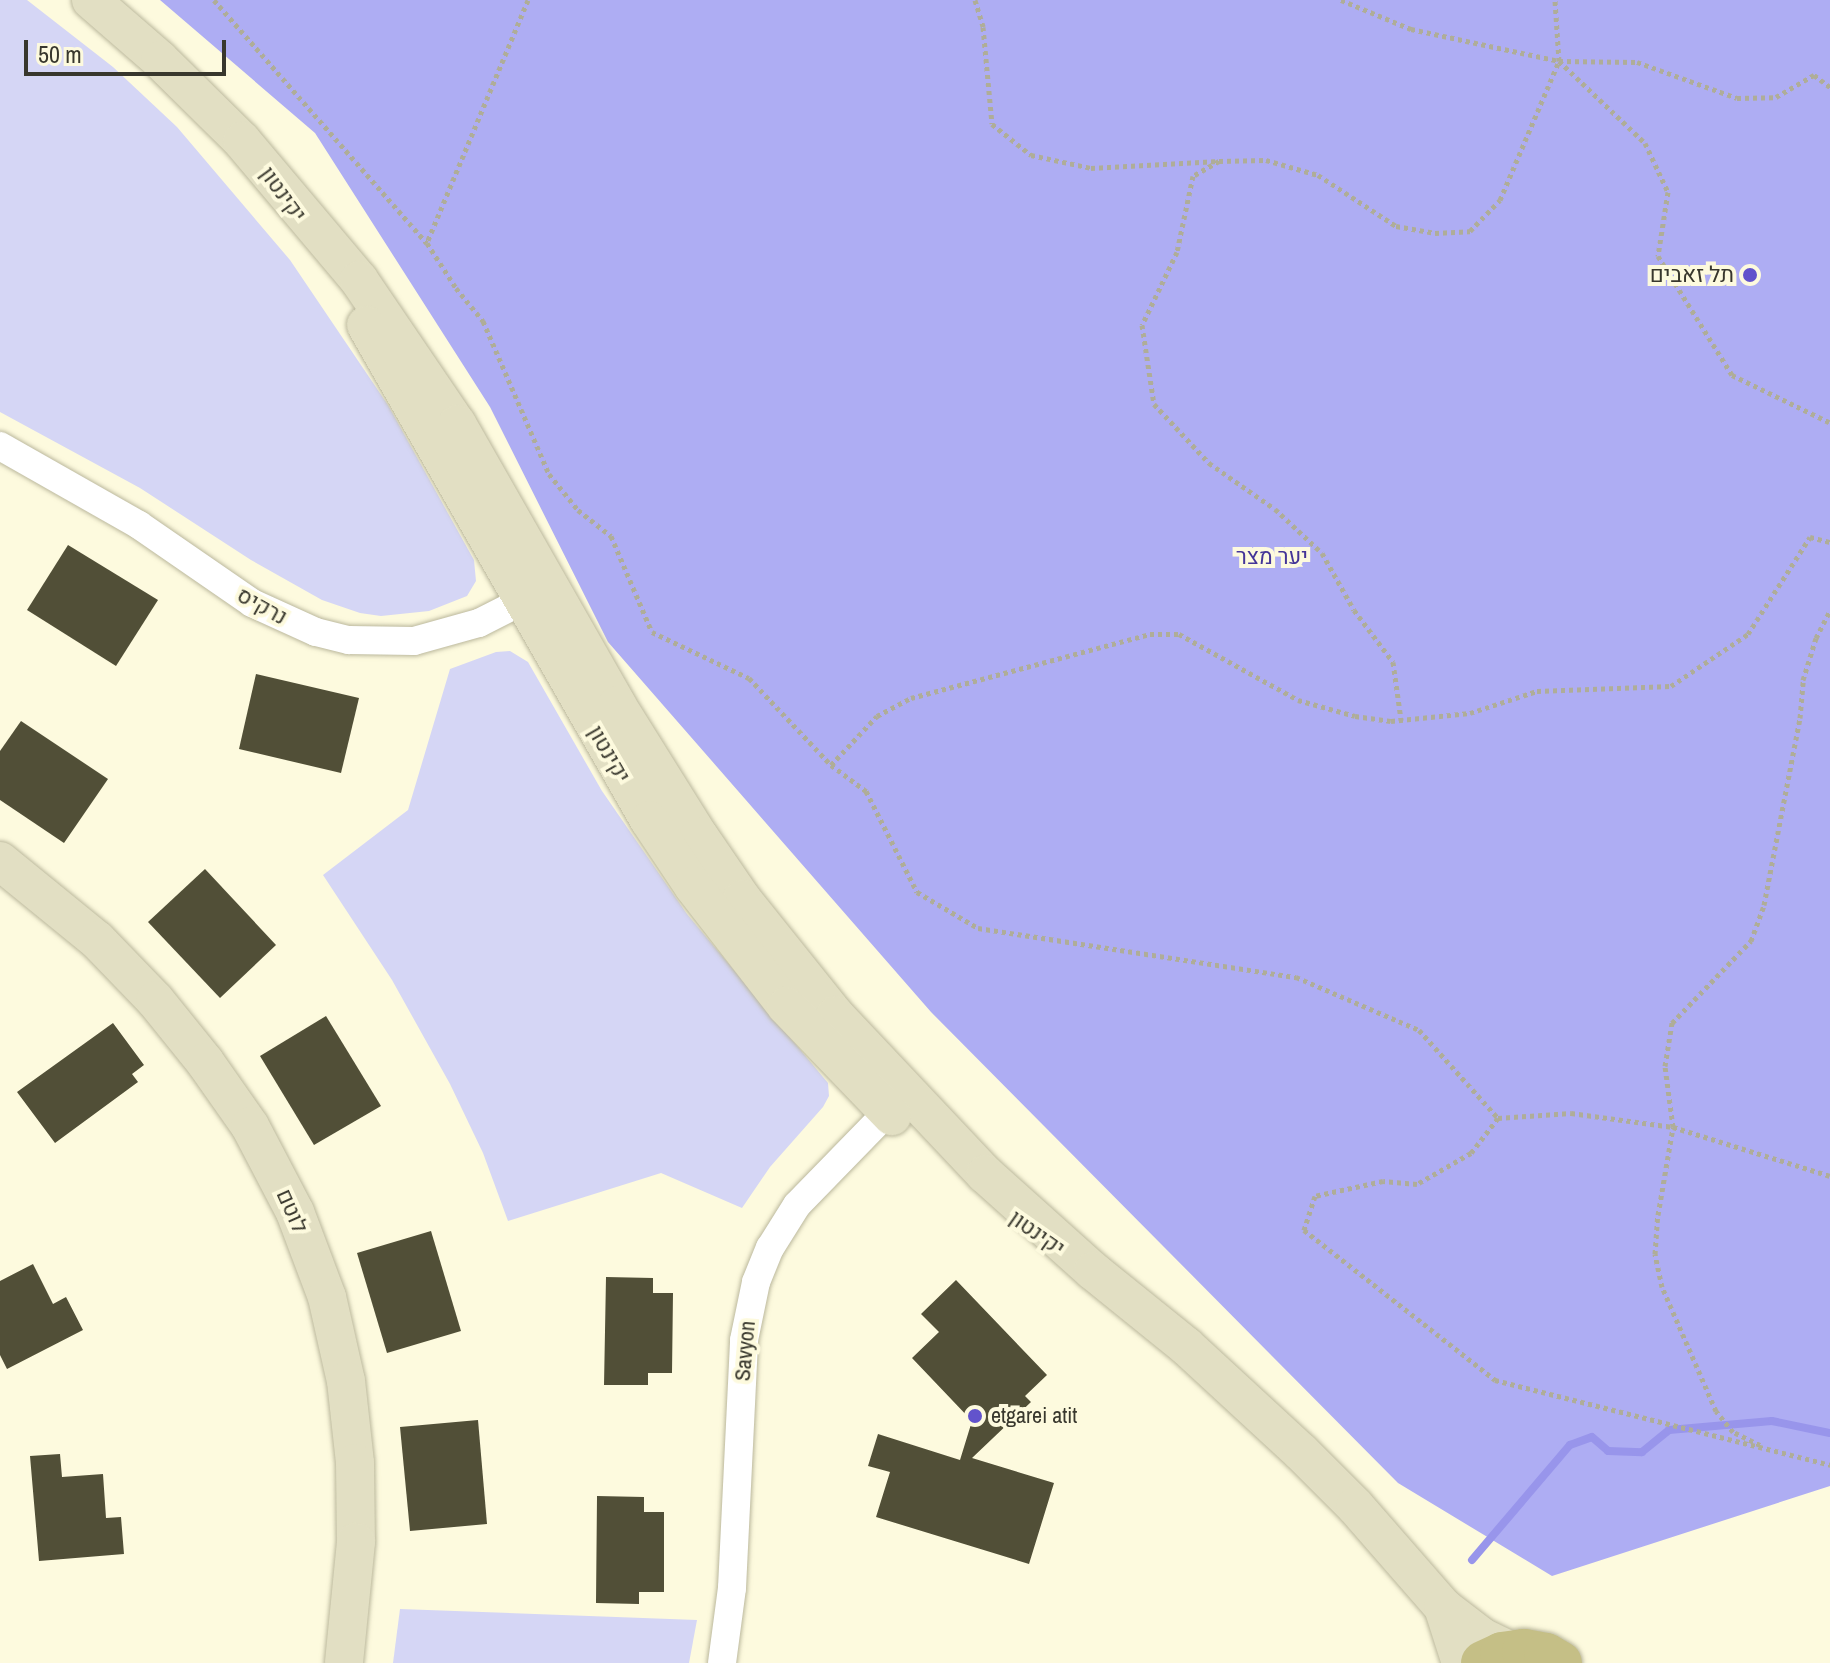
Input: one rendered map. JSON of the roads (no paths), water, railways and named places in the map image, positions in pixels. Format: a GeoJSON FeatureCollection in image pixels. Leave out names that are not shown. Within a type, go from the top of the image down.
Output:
{"type":"FeatureCollection","features":[{"type":"Feature","properties":{"kind":"main road"},"geometry":{"type":"LineString","coordinates":[[1498,1657],[1546,1655],[1560,1663]]}},
{"type":"Feature","properties":{"kind":"street","name":"יקינטון"},"geometry":{"type":"LineString","coordinates":[[91,0],[160,60],[242,141],[289,200],[536,594],[635,798],[693,886],[786,1006],[896,1102],[989,1199],[1093,1271],[1196,1355],[1292,1443],[1355,1506],[1443,1607],[1482,1637],[1498,1657]]}},
{"type":"Feature","properties":{"kind":"street","name":"נרקיס"},"geometry":{"type":"LineString","coordinates":[[0,446],[139,525],[252,603],[316,632],[381,643],[414,641],[479,623],[536,594]]}},
{"type":"Feature","properties":{"kind":"street","name":"לוטם"},"geometry":{"type":"LineString","coordinates":[[0,861],[97,940],[155,1000],[205,1062],[250,1126],[295,1212],[327,1297],[346,1381],[353,1450],[356,1542],[344,1663]]}},
{"type":"Feature","properties":{"kind":"street","name":"Savyon"},"geometry":{"type":"LineString","coordinates":[[722,1663],[732,1588],[744,1340],[756,1282],[770,1248],[792,1212],[896,1102]]}},
{"type":"Feature","properties":{"kind":"street","name":"יקינטון"},"geometry":{"type":"LineString","coordinates":[[1443,1607],[1461,1663]]}},
{"type":"Feature","properties":{"kind":"waterway"},"geometry":{"type":"LineString","coordinates":[[1472,1560],[1570,1445],[1592,1437],[1608,1451],[1642,1452],[1669,1430],[1772,1421],[1830,1433]]}},
{"type":"Feature","properties":{"kind":"place","name":"תל זאבים"},"geometry":{"type":"Point","coordinates":[1750,275]}},
{"type":"Feature","properties":{"kind":"place","name":"etgarei atit"},"geometry":{"type":"Point","coordinates":[975,1416]}},
{"type":"Feature","properties":{"kind":"park label","name":"יער מצר"},"geometry":{"type":"Point","coordinates":[1272,557]}}]}
